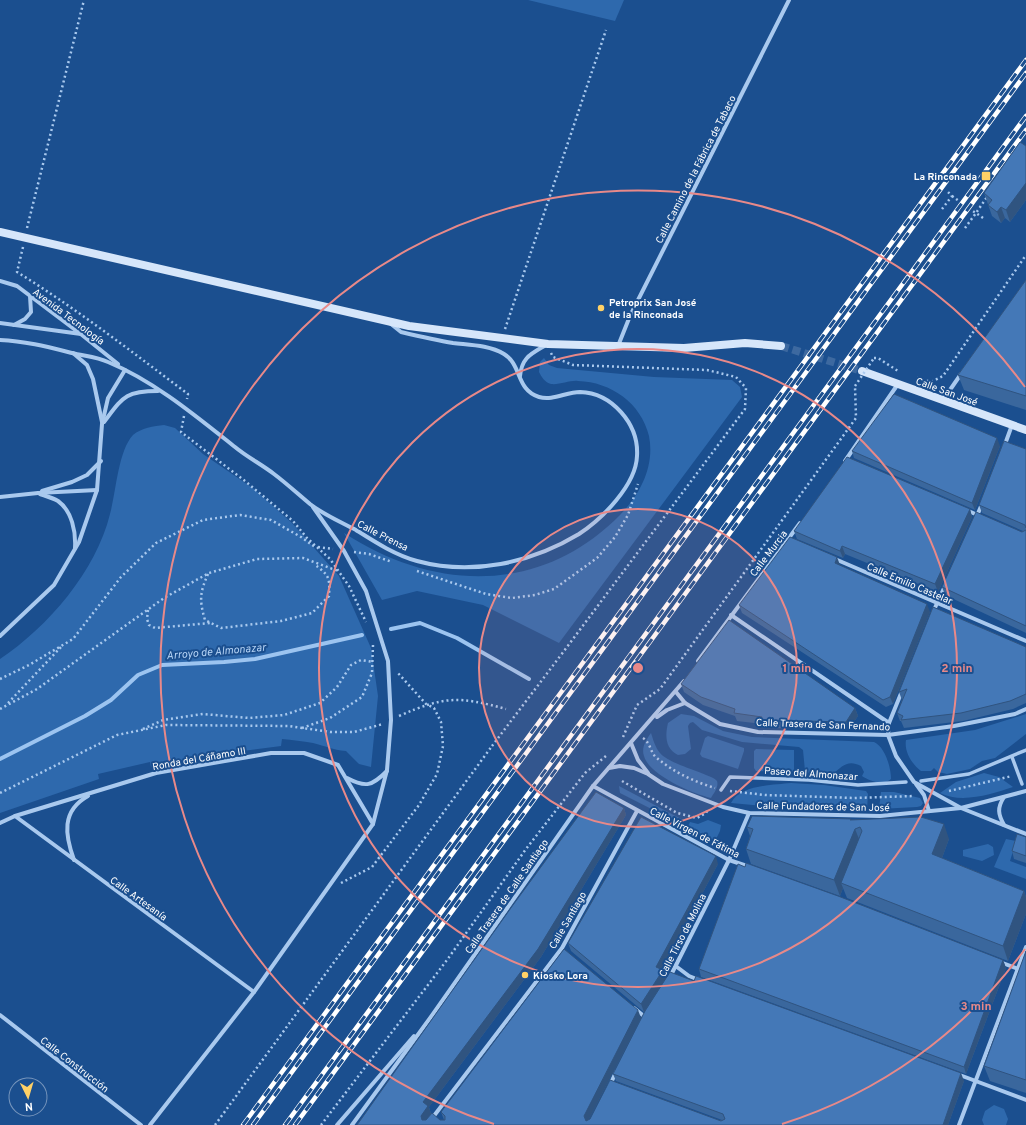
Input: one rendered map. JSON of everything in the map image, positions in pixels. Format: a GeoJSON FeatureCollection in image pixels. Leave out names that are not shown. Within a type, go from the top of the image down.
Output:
{"type":"FeatureCollection","features":[{"type":"Feature","properties":{"kind":"main road"},"geometry":{"type":"LineString","coordinates":[[0,232],[408,326],[548,344],[684,348],[746,343],[781,346]]}},
{"type":"Feature","properties":{"kind":"main road","name":"Calle San José"},"geometry":{"type":"LineString","coordinates":[[862,371],[1026,430]]}},
{"type":"Feature","properties":{"kind":"street","name":"Calle Camino de la Fábrica de Tabaco"},"geometry":{"type":"LineString","coordinates":[[617,347],[630,316],[789,0]]}},
{"type":"Feature","properties":{"kind":"street","name":"Avenida Tecnología"},"geometry":{"type":"LineString","coordinates":[[0,281],[17,286],[82,334],[124,370]]}},
{"type":"Feature","properties":{"kind":"street"},"geometry":{"type":"LineString","coordinates":[[13,325],[25,319],[31,312],[30,296]]}},
{"type":"Feature","properties":{"kind":"street","name":"Calle Prensa"},"geometry":{"type":"LineString","coordinates":[[124,370],[185,409],[238,450],[272,472],[312,506],[395,552],[416,560],[460,567],[485,566],[535,556],[583,531],[608,509],[633,476],[637,456],[634,436],[621,410],[609,401],[597,395],[582,392],[552,398],[539,397],[525,389],[512,361],[502,353],[488,348],[401,332],[386,320]]}},
{"type":"Feature","properties":{"kind":"street"},"geometry":{"type":"LineString","coordinates":[[0,324],[82,334]]}},
{"type":"Feature","properties":{"kind":"street"},"geometry":{"type":"LineString","coordinates":[[0,340],[25,342],[73,353],[106,361],[124,370],[108,398],[102,424],[101,461],[97,490],[74,550],[54,585],[0,636]]}},
{"type":"Feature","properties":{"kind":"street"},"geometry":{"type":"LineString","coordinates":[[520,378],[521,365],[526,358],[548,344]]}},
{"type":"Feature","properties":{"kind":"street"},"geometry":{"type":"LineString","coordinates":[[73,353],[87,365],[93,379],[102,424]]}},
{"type":"Feature","properties":{"kind":"street"},"geometry":{"type":"LineString","coordinates":[[942,400],[964,371]]}},
{"type":"Feature","properties":{"kind":"street"},"geometry":{"type":"LineString","coordinates":[[842,465],[898,384]]}},
{"type":"Feature","properties":{"kind":"street"},"geometry":{"type":"LineString","coordinates":[[102,424],[121,399],[130,394],[142,391],[159,391]]}},
{"type":"Feature","properties":{"kind":"street"},"geometry":{"type":"LineString","coordinates":[[1002,453],[1013,425]]}},
{"type":"Feature","properties":{"kind":"street"},"geometry":{"type":"LineString","coordinates":[[847,459],[854,462]]}},
{"type":"Feature","properties":{"kind":"street"},"geometry":{"type":"LineString","coordinates":[[38,493],[72,482],[87,475],[101,461]]}},
{"type":"Feature","properties":{"kind":"street"},"geometry":{"type":"LineString","coordinates":[[0,497],[38,493],[97,490]]}},
{"type":"Feature","properties":{"kind":"street"},"geometry":{"type":"LineString","coordinates":[[38,493],[58,501],[69,513],[74,536],[74,550]]}},
{"type":"Feature","properties":{"kind":"street"},"geometry":{"type":"LineString","coordinates":[[974,522],[983,501]]}},
{"type":"Feature","properties":{"kind":"street"},"geometry":{"type":"LineString","coordinates":[[150,1125],[254,992],[373,824],[387,770],[391,720],[388,661],[366,591],[344,551],[312,506]]}},
{"type":"Feature","properties":{"kind":"street"},"geometry":{"type":"LineString","coordinates":[[963,509],[984,518]]}},
{"type":"Feature","properties":{"kind":"street","name":"Calle Murcia"},"geometry":{"type":"LineString","coordinates":[[694,666],[802,520]]}},
{"type":"Feature","properties":{"kind":"street"},"geometry":{"type":"LineString","coordinates":[[789,539],[796,542]]}},
{"type":"Feature","properties":{"kind":"street","name":"Calle Emilio Castelar"},"geometry":{"type":"LineString","coordinates":[[831,557],[1026,641]]}},
{"type":"Feature","properties":{"kind":"street"},"geometry":{"type":"LineString","coordinates":[[930,620],[946,583]]}},
{"type":"Feature","properties":{"kind":"street"},"geometry":{"type":"LineString","coordinates":[[732,615],[889,723]]}},
{"type":"Feature","properties":{"kind":"street"},"geometry":{"type":"LineString","coordinates":[[676,692],[685,679]]}},
{"type":"Feature","properties":{"kind":"street"},"geometry":{"type":"LineString","coordinates":[[904,686],[889,723],[888,736],[896,756],[924,795],[929,811]]}},
{"type":"Feature","properties":{"kind":"street","name":"Calle Trasera de San Fernando"},"geometry":{"type":"LineString","coordinates":[[676,692],[685,703],[720,724],[758,732],[888,736],[954,726],[1015,714],[1026,709]]}},
{"type":"Feature","properties":{"kind":"street","name":"Calle Trasera de Calle Santiago"},"geometry":{"type":"LineString","coordinates":[[352,1125],[433,1014],[593,786],[676,692]]}},
{"type":"Feature","properties":{"kind":"street"},"geometry":{"type":"LineString","coordinates":[[651,720],[667,710],[685,703]]}},
{"type":"Feature","properties":{"kind":"street","name":"Calle Fundadores de San José"},"geometry":{"type":"LineString","coordinates":[[631,743],[638,760],[648,774]]}},
{"type":"Feature","properties":{"kind":"street"},"geometry":{"type":"LineString","coordinates":[[921,781],[969,774],[1026,750]]}},
{"type":"Feature","properties":{"kind":"street","name":"Ronda del Cáñamo III"},"geometry":{"type":"LineString","coordinates":[[0,823],[14,816],[156,773],[270,753],[304,753],[338,765],[373,824]]}},
{"type":"Feature","properties":{"kind":"street"},"geometry":{"type":"LineString","coordinates":[[1012,757],[1022,784]]}},
{"type":"Feature","properties":{"kind":"street","name":"Calle Fundadores de San José"},"geometry":{"type":"LineString","coordinates":[[609,768],[620,766],[634,768],[648,774],[663,784],[723,807],[749,813],[880,816],[961,808],[1026,791]]}},
{"type":"Feature","properties":{"kind":"street"},"geometry":{"type":"LineString","coordinates":[[345,778],[355,783],[366,785],[374,783],[387,770]]}},
{"type":"Feature","properties":{"kind":"street","name":"Paseo del Almonazar"},"geometry":{"type":"LineString","coordinates":[[721,790],[730,777],[809,780],[858,785],[906,782]]}},
{"type":"Feature","properties":{"kind":"street"},"geometry":{"type":"LineString","coordinates":[[914,782],[961,808],[1026,834]]}},
{"type":"Feature","properties":{"kind":"street","name":"Calle Virgen de Fátima"},"geometry":{"type":"LineString","coordinates":[[593,786],[729,860],[756,869]]}},
{"type":"Feature","properties":{"kind":"street"},"geometry":{"type":"LineString","coordinates":[[74,860],[66,832],[71,812],[76,805],[95,792]]}},
{"type":"Feature","properties":{"kind":"street"},"geometry":{"type":"LineString","coordinates":[[1004,797],[998,810],[999,816],[1004,825]]}},
{"type":"Feature","properties":{"kind":"street","name":"Calle Santiago"},"geometry":{"type":"LineString","coordinates":[[427,1125],[562,948],[637,811]]}},
{"type":"Feature","properties":{"kind":"street","name":"Calle Tirso de Molina"},"geometry":{"type":"LineString","coordinates":[[669,980],[677,967],[729,860],[749,813]]}},
{"type":"Feature","properties":{"kind":"street","name":"Calle Artesanía"},"geometry":{"type":"LineString","coordinates":[[14,816],[254,992]]}},
{"type":"Feature","properties":{"kind":"street"},"geometry":{"type":"LineString","coordinates":[[959,1125],[1026,947]]}},
{"type":"Feature","properties":{"kind":"street"},"geometry":{"type":"LineString","coordinates":[[562,948],[568,953]]}},
{"type":"Feature","properties":{"kind":"street"},"geometry":{"type":"LineString","coordinates":[[996,960],[1018,969]]}},
{"type":"Feature","properties":{"kind":"street"},"geometry":{"type":"LineString","coordinates":[[677,967],[689,976],[703,981]]}},
{"type":"Feature","properties":{"kind":"street"},"geometry":{"type":"LineString","coordinates":[[627,1002],[645,1018]]}},
{"type":"Feature","properties":{"kind":"street"},"geometry":{"type":"LineString","coordinates":[[642,1024],[649,1011]]}},
{"type":"Feature","properties":{"kind":"street","name":"Calle Trasera de Calle Santiago"},"geometry":{"type":"LineString","coordinates":[[337,1125],[433,1014]]}},
{"type":"Feature","properties":{"kind":"street","name":"Calle Construcción"},"geometry":{"type":"LineString","coordinates":[[0,1015],[141,1125]]}},
{"type":"Feature","properties":{"kind":"street"},"geometry":{"type":"LineString","coordinates":[[607,1090],[620,1064]]}},
{"type":"Feature","properties":{"kind":"street"},"geometry":{"type":"LineString","coordinates":[[954,1073],[1026,1100]]}},
{"type":"Feature","properties":{"kind":"street"},"geometry":{"type":"LineString","coordinates":[[611,1083],[618,1086]]}},
{"type":"Feature","properties":{"kind":"street"},"geometry":{"type":"LineString","coordinates":[[434,1116],[440,1121]]}},
{"type":"Feature","properties":{"kind":"path"},"geometry":{"type":"LineString","coordinates":[[84,0],[17,272],[54,296],[188,394],[181,432],[245,481],[293,522],[307,538],[330,559],[349,586],[367,625]]}},
{"type":"Feature","properties":{"kind":"path"},"geometry":{"type":"LineString","coordinates":[[502,339],[606,30]]}},
{"type":"Feature","properties":{"kind":"path"},"geometry":{"type":"LineString","coordinates":[[948,192],[959,201]]}},
{"type":"Feature","properties":{"kind":"path"},"geometry":{"type":"LineString","coordinates":[[942,209],[952,196]]}},
{"type":"Feature","properties":{"kind":"path"},"geometry":{"type":"LineString","coordinates":[[966,228],[988,196]]}},
{"type":"Feature","properties":{"kind":"path"},"geometry":{"type":"LineString","coordinates":[[971,210],[983,218]]}},
{"type":"Feature","properties":{"kind":"path"},"geometry":{"type":"LineString","coordinates":[[915,378],[931,382],[943,376],[1026,255]]}},
{"type":"Feature","properties":{"kind":"path"},"geometry":{"type":"LineString","coordinates":[[215,1125],[492,746],[745,409],[746,388],[736,377],[707,370],[573,365],[553,358],[548,344]]}},
{"type":"Feature","properties":{"kind":"path"},"geometry":{"type":"LineString","coordinates":[[618,743],[623,738],[637,705],[660,689],[856,418],[855,386],[874,358],[878,358],[902,373]]}},
{"type":"Feature","properties":{"kind":"path"},"geometry":{"type":"LineString","coordinates":[[0,680],[72,639],[121,577],[156,543],[203,520],[240,515],[272,520],[301,537],[330,559]]}},
{"type":"Feature","properties":{"kind":"path"},"geometry":{"type":"LineString","coordinates":[[0,709],[37,689],[164,598],[209,574],[257,559],[303,558],[339,571]]}},
{"type":"Feature","properties":{"kind":"path"},"geometry":{"type":"LineString","coordinates":[[209,574],[200,595],[205,620],[221,628],[281,621],[312,613],[329,596],[330,580],[327,574],[311,561]]}},
{"type":"Feature","properties":{"kind":"path"},"geometry":{"type":"LineString","coordinates":[[148,610],[147,619],[149,625],[155,628],[211,623]]}},
{"type":"Feature","properties":{"kind":"path"},"geometry":{"type":"LineString","coordinates":[[302,728],[330,718],[362,697],[372,673],[373,643]]}},
{"type":"Feature","properties":{"kind":"path"},"geometry":{"type":"LineString","coordinates":[[7,705],[64,644]]}},
{"type":"Feature","properties":{"kind":"path"},"geometry":{"type":"LineString","coordinates":[[139,731],[163,720],[203,714],[249,718],[284,715],[320,703],[337,687],[351,665],[361,660],[373,662]]}},
{"type":"Feature","properties":{"kind":"path"},"geometry":{"type":"LineString","coordinates":[[323,893],[372,866],[419,804],[437,774],[443,746],[441,722],[434,708],[426,704],[388,661]]}},
{"type":"Feature","properties":{"kind":"path"},"geometry":{"type":"LineString","coordinates":[[0,793],[117,735],[166,725],[249,725],[302,728],[330,732],[354,732],[391,720],[426,704],[443,700],[476,701],[506,709]]}},
{"type":"Feature","properties":{"kind":"path"},"geometry":{"type":"LineString","coordinates":[[321,1125],[447,960],[526,849],[576,784],[585,773],[608,755]]}},
{"type":"Feature","properties":{"kind":"path"},"geometry":{"type":"LineString","coordinates":[[622,781],[677,813],[697,818]]}},
{"type":"Feature","properties":{"kind":"shaded area"},"geometry":{"type":"Polygon","coordinates":[[[528,0],[624,0],[615,21],[528,0]]]}},
{"type":"Feature","properties":{"kind":"shaded area"},"geometry":{"type":"Polygon","coordinates":[[[544,358],[549,365],[557,368],[654,377],[732,380],[740,387],[742,397],[559,643],[483,605],[417,591],[382,600],[344,533],[379,552],[414,566],[450,574],[486,576],[522,571],[556,560],[589,541],[620,515],[634,498],[640,489],[648,469],[650,458],[649,436],[645,424],[639,414],[632,404],[623,396],[602,385],[578,381],[554,384],[547,382],[539,372],[540,362],[544,358]]]}},
{"type":"Feature","properties":{"kind":"shaded area"},"geometry":{"type":"Polygon","coordinates":[[[164,425],[175,428],[203,454],[254,489],[292,523],[339,576],[371,648],[378,696],[371,767],[359,764],[346,751],[313,743],[282,739],[281,746],[197,757],[151,767],[150,762],[98,774],[99,779],[0,813],[0,659],[18,646],[52,614],[68,596],[94,556],[110,514],[121,461],[128,442],[133,435],[144,429],[164,425]]]}},
{"type":"Feature","properties":{"kind":"shaded area"},"geometry":{"type":"Polygon","coordinates":[[[681,714],[694,716],[723,731],[752,737],[874,742],[881,748],[887,758],[891,779],[884,782],[868,780],[862,776],[864,772],[861,766],[852,763],[842,766],[833,774],[813,775],[805,771],[803,750],[799,747],[742,742],[702,730],[693,722],[688,726],[691,749],[685,754],[678,755],[668,745],[666,732],[668,723],[681,714]]]}},
{"type":"Feature","properties":{"kind":"shaded area"},"geometry":{"type":"Polygon","coordinates":[[[1026,714],[1026,734],[995,758],[982,761],[970,769],[947,774],[938,772],[934,768],[931,771],[921,771],[907,753],[906,740],[975,730],[1026,714]]]}},
{"type":"Feature","properties":{"kind":"shaded area"},"geometry":{"type":"Polygon","coordinates":[[[651,733],[654,743],[660,753],[665,757],[717,781],[717,788],[711,798],[683,788],[663,777],[654,770],[648,763],[643,753],[646,741],[651,733]]]}},
{"type":"Feature","properties":{"kind":"shaded area"},"geometry":{"type":"Polygon","coordinates":[[[708,736],[744,748],[738,769],[702,757],[700,754],[705,738],[708,736]]]}},
{"type":"Feature","properties":{"kind":"shaded area"},"geometry":{"type":"Polygon","coordinates":[[[756,749],[794,750],[794,772],[756,771],[754,768],[754,751],[756,749]]]}},
{"type":"Feature","properties":{"kind":"shaded area"},"geometry":{"type":"Polygon","coordinates":[[[984,773],[999,777],[1013,787],[986,795],[967,798],[958,798],[940,793],[956,782],[984,773]]]}},
{"type":"Feature","properties":{"kind":"shaded area"},"geometry":{"type":"Polygon","coordinates":[[[791,783],[824,785],[866,791],[868,794],[867,809],[764,806],[731,803],[735,797],[749,789],[766,785],[791,783]]]}},
{"type":"Feature","properties":{"kind":"shaded area"},"geometry":{"type":"Polygon","coordinates":[[[619,786],[683,820],[673,820],[620,793],[619,786]]]}},
{"type":"Feature","properties":{"kind":"shaded area"},"geometry":{"type":"Polygon","coordinates":[[[881,792],[894,792],[920,798],[923,803],[921,806],[917,807],[879,809],[881,792]]]}},
{"type":"Feature","properties":{"kind":"shaded area"},"geometry":{"type":"Polygon","coordinates":[[[708,820],[721,825],[715,841],[687,828],[690,822],[698,824],[708,820]]]}},
{"type":"Feature","properties":{"kind":"shaded area"},"geometry":{"type":"Polygon","coordinates":[[[1006,839],[1016,841],[1010,861],[1026,867],[1026,879],[994,867],[1006,839]]]}},
{"type":"Feature","properties":{"kind":"shaded area"},"geometry":{"type":"Polygon","coordinates":[[[988,844],[993,847],[994,855],[982,861],[963,856],[963,850],[988,844]]]}},
{"type":"Feature","properties":{"kind":"shaded area"},"geometry":{"type":"Polygon","coordinates":[[[994,1105],[1004,1109],[1008,1119],[1006,1125],[984,1125],[982,1120],[985,1111],[994,1105]]]}},
{"type":"Feature","properties":{"kind":"building"},"geometry":{"type":"Polygon","coordinates":[[[1020,142],[1026,146],[1026,183],[1006,210],[1001,207],[997,212],[988,205],[992,200],[984,193],[1020,142]]]}},
{"type":"Feature","properties":{"kind":"building"},"geometry":{"type":"Polygon","coordinates":[[[1026,280],[1026,396],[958,375],[1026,280]]]}},
{"type":"Feature","properties":{"kind":"building"},"geometry":{"type":"Polygon","coordinates":[[[894,394],[997,438],[972,503],[852,451],[894,394]]]}},
{"type":"Feature","properties":{"kind":"building"},"geometry":{"type":"Polygon","coordinates":[[[1004,441],[1026,449],[1026,528],[1025,525],[979,505],[1004,441]]]}},
{"type":"Feature","properties":{"kind":"building"},"geometry":{"type":"Polygon","coordinates":[[[847,457],[970,509],[935,584],[842,546],[840,551],[794,531],[847,457]]]}},
{"type":"Feature","properties":{"kind":"building"},"geometry":{"type":"Polygon","coordinates":[[[976,512],[1022,532],[1026,530],[1026,626],[942,587],[976,512]]]}},
{"type":"Feature","properties":{"kind":"building"},"geometry":{"type":"Polygon","coordinates":[[[790,537],[837,557],[835,563],[927,604],[890,697],[883,700],[739,605],[790,537]]]}},
{"type":"Feature","properties":{"kind":"building"},"geometry":{"type":"Polygon","coordinates":[[[933,607],[1026,647],[1026,694],[1010,701],[961,713],[901,720],[903,716],[897,713],[907,689],[899,692],[933,607]]]}},
{"type":"Feature","properties":{"kind":"building"},"geometry":{"type":"Polygon","coordinates":[[[729,620],[855,708],[846,722],[761,720],[762,717],[734,713],[735,709],[701,697],[681,684],[729,620]]]}},
{"type":"Feature","properties":{"kind":"building"},"geometry":{"type":"Polygon","coordinates":[[[596,792],[624,808],[538,949],[423,1102],[428,1106],[421,1116],[422,1120],[426,1120],[432,1113],[440,1120],[445,1120],[445,1116],[441,1112],[564,949],[638,1010],[584,1116],[586,1121],[590,1119],[610,1080],[721,1121],[725,1119],[723,1114],[613,1074],[645,1011],[670,972],[694,981],[696,976],[961,1073],[943,1125],[357,1125],[513,905],[596,792]]]}},
{"type":"Feature","properties":{"kind":"building"},"geometry":{"type":"Polygon","coordinates":[[[752,816],[851,819],[850,820],[921,817],[944,824],[932,854],[1024,891],[1003,946],[841,883],[862,831],[860,827],[855,829],[834,880],[746,849],[753,829],[747,827],[752,816]]]}},
{"type":"Feature","properties":{"kind":"building"},"geometry":{"type":"Polygon","coordinates":[[[641,817],[716,856],[656,967],[663,970],[641,1004],[568,943],[641,817]]]}},
{"type":"Feature","properties":{"kind":"building"},"geometry":{"type":"Polygon","coordinates":[[[1017,834],[1026,837],[1026,856],[1012,851],[1017,834]]]}},
{"type":"Feature","properties":{"kind":"building"},"geometry":{"type":"Polygon","coordinates":[[[746,863],[838,896],[1003,960],[964,1067],[699,969],[738,864],[745,867],[746,863]]]}},
{"type":"Feature","properties":{"kind":"building"},"geometry":{"type":"Polygon","coordinates":[[[1026,951],[1026,1080],[984,1066],[1026,951]]]}},
{"type":"Feature","properties":{"kind":"waterway","name":"Arroyo de Almonazar"},"geometry":{"type":"LineString","coordinates":[[391,629],[420,623],[457,638],[529,679]]}},
{"type":"Feature","properties":{"kind":"waterway","name":"Arroyo de Almonazar"},"geometry":{"type":"LineString","coordinates":[[0,759],[85,716],[111,700],[138,675],[162,665],[255,659],[362,635]]}},
{"type":"Feature","properties":{"kind":"tunnel"},"geometry":{"type":"LineString","coordinates":[[781,346],[862,371]]}},
{"type":"Feature","properties":{"kind":"railway"},"geometry":{"type":"LineString","coordinates":[[243,1125],[1026,60]]}},
{"type":"Feature","properties":{"kind":"railway"},"geometry":{"type":"LineString","coordinates":[[253,1125],[1026,73]]}},
{"type":"Feature","properties":{"kind":"railway"},"geometry":{"type":"LineString","coordinates":[[285,1125],[1026,116]]}},
{"type":"Feature","properties":{"kind":"railway"},"geometry":{"type":"LineString","coordinates":[[295,1125],[1026,130]]}},
{"type":"Feature","properties":{"kind":"place","name":"La Rinconada"},"geometry":{"type":"Point","coordinates":[986,176]}},
{"type":"Feature","properties":{"kind":"place","name":"Petroprix San José de la Rinconada"},"geometry":{"type":"Point","coordinates":[601,308]}},
{"type":"Feature","properties":{"kind":"place","name":"Kiosko Lora"},"geometry":{"type":"Point","coordinates":[525,975]}}]}
